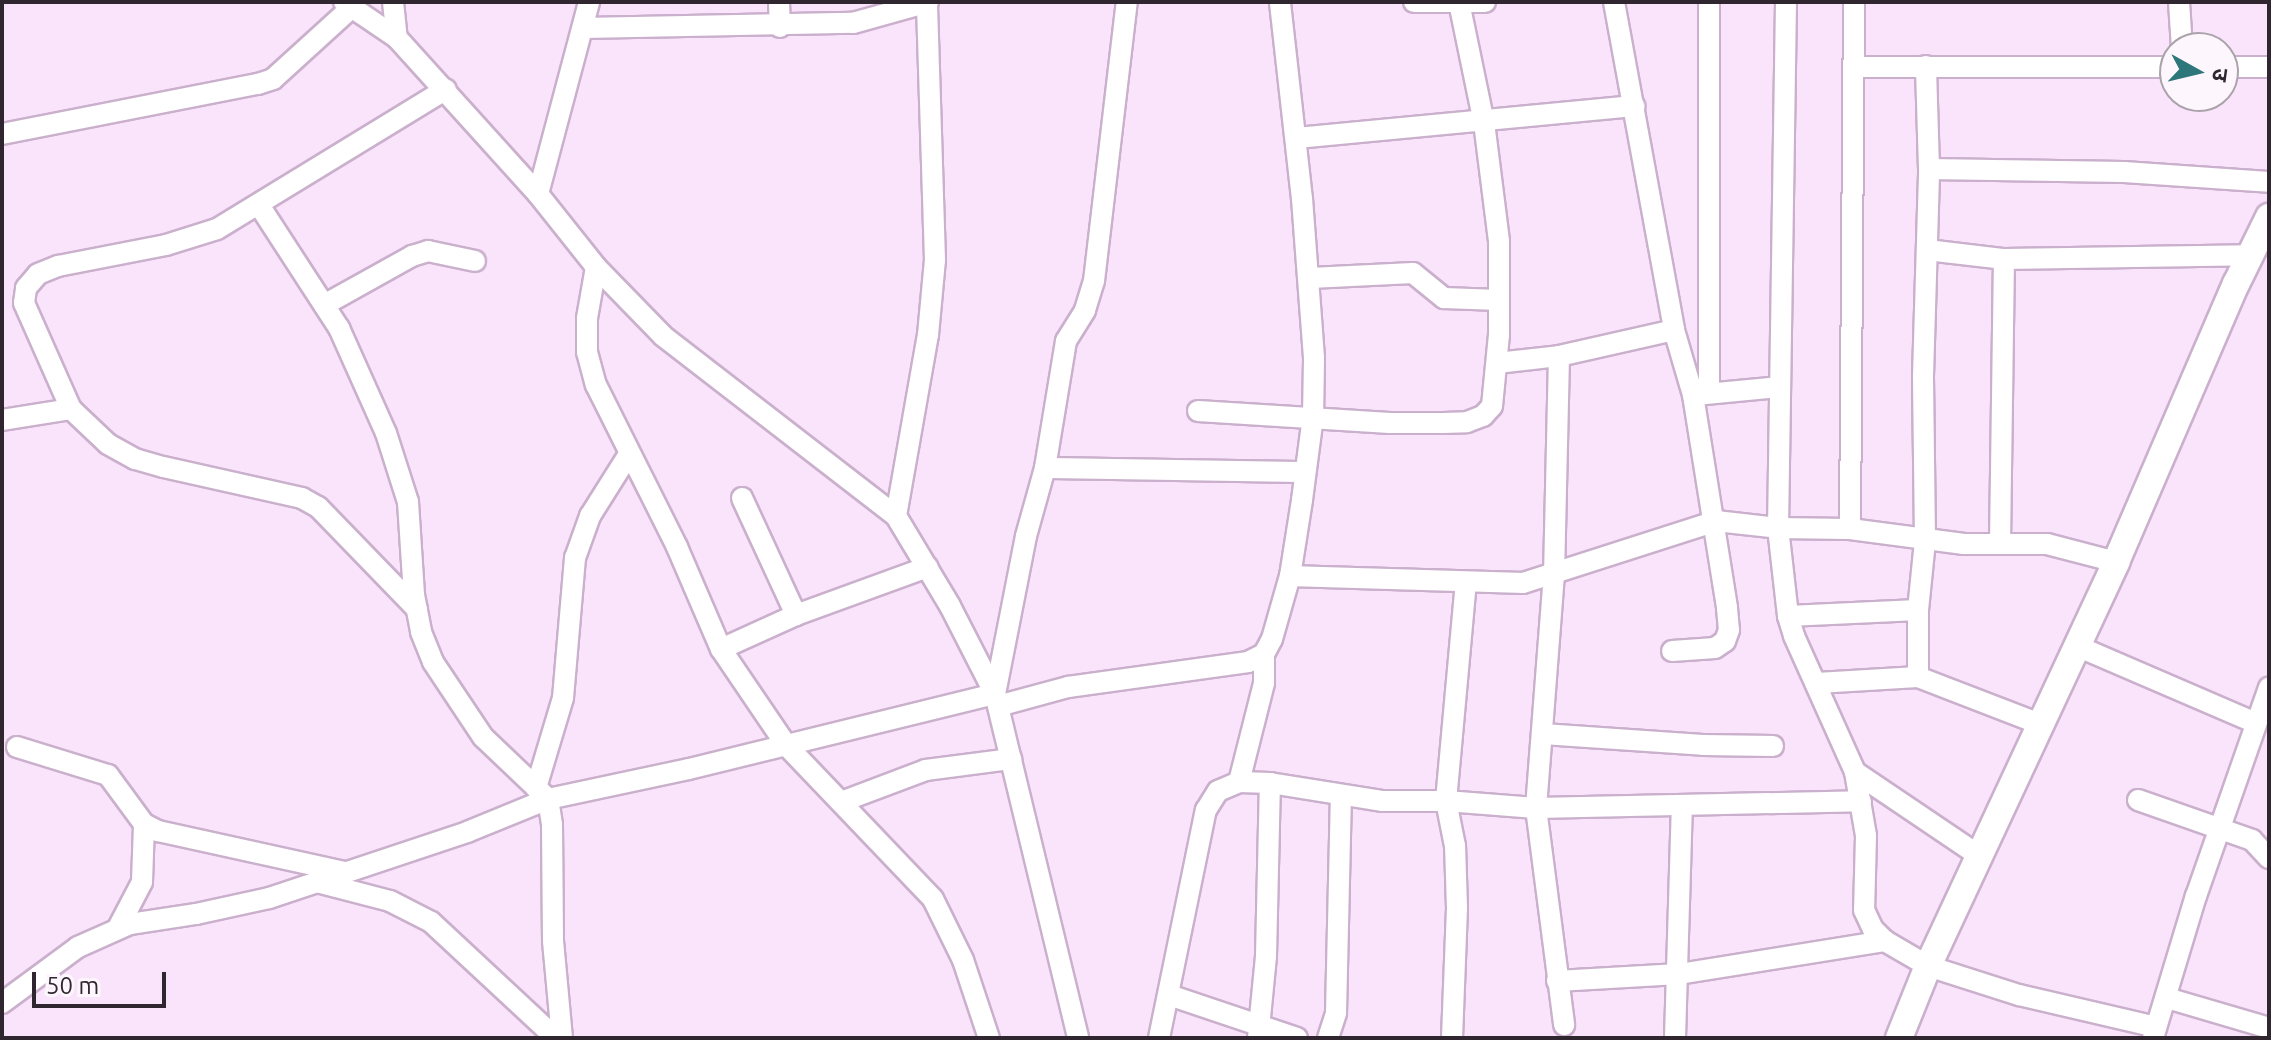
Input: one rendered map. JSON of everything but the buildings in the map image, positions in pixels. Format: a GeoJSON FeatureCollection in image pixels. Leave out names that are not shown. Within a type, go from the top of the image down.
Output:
{"type":"FeatureCollection","features":[{"type":"Feature","properties":{"kind":"street"},"geometry":{"type":"LineString","coordinates":[[393,2],[397,38]]}},
{"type":"Feature","properties":{"kind":"street"},"geometry":{"type":"LineString","coordinates":[[538,194],[589,2]]}},
{"type":"Feature","properties":{"kind":"street"},"geometry":{"type":"LineString","coordinates":[[779,2],[780,27]]}},
{"type":"Feature","properties":{"kind":"street"},"geometry":{"type":"LineString","coordinates":[[583,28],[780,27],[853,23],[928,2],[935,260],[928,335],[896,516]]}},
{"type":"Feature","properties":{"kind":"street"},"geometry":{"type":"LineString","coordinates":[[996,700],[1026,536],[1045,468],[1066,341],[1085,310],[1094,281],[1127,2]]}},
{"type":"Feature","properties":{"kind":"street"},"geometry":{"type":"LineString","coordinates":[[1239,782],[1264,683],[1264,654],[1290,576],[1313,417],[1310,278],[1280,2]]}},
{"type":"Feature","properties":{"kind":"street"},"geometry":{"type":"LineString","coordinates":[[1414,2],[1485,2]]}},
{"type":"Feature","properties":{"kind":"street"},"geometry":{"type":"LineString","coordinates":[[1614,2],[1674,330],[1701,394]]}},
{"type":"Feature","properties":{"kind":"street"},"geometry":{"type":"LineString","coordinates":[[1672,651],[1715,648],[1725,641],[1729,630],[1701,394],[1709,2]]}},
{"type":"Feature","properties":{"kind":"street"},"geometry":{"type":"LineString","coordinates":[[1786,2],[1778,528],[1788,616],[1855,772],[1866,836],[1864,910],[1873,929],[1885,941],[1928,966],[2154,1033],[2196,896],[2269,687]]}},
{"type":"Feature","properties":{"kind":"street"},"geometry":{"type":"LineString","coordinates":[[1850,529],[1854,2]]}},
{"type":"Feature","properties":{"kind":"street"},"geometry":{"type":"LineString","coordinates":[[2179,2],[2181,32]]}},
{"type":"Feature","properties":{"kind":"street"},"geometry":{"type":"LineString","coordinates":[[1198,411],[1390,423],[1467,422],[1483,416],[1492,406],[1497,363],[1499,241],[1484,123],[1460,3]]}},
{"type":"Feature","properties":{"kind":"street"},"geometry":{"type":"LineString","coordinates":[[2,134],[265,81],[285,68],[347,5],[397,38],[538,194],[596,267],[663,336],[896,516],[928,567],[996,700],[1078,1038]]}},
{"type":"Feature","properties":{"kind":"street"},"geometry":{"type":"LineString","coordinates":[[1918,677],[1918,610],[1925,541],[1923,376],[1929,169],[1926,66]]}},
{"type":"Feature","properties":{"kind":"street"},"geometry":{"type":"LineString","coordinates":[[1854,67],[2159,67]]}},
{"type":"Feature","properties":{"kind":"street"},"geometry":{"type":"LineString","coordinates":[[2239,67],[2269,67]]}},
{"type":"Feature","properties":{"kind":"street"},"geometry":{"type":"LineString","coordinates":[[417,609],[318,507],[302,498],[135,459],[108,444],[71,409],[24,303],[26,288],[38,274],[58,266],[166,245],[217,229],[446,89]]}},
{"type":"Feature","properties":{"kind":"street"},"geometry":{"type":"LineString","coordinates":[[1296,138],[1484,123],[1634,106]]}},
{"type":"Feature","properties":{"kind":"street"},"geometry":{"type":"LineString","coordinates":[[1929,169],[2124,172],[2269,182]]}},
{"type":"Feature","properties":{"kind":"street"},"geometry":{"type":"LineString","coordinates":[[259,205],[339,328],[397,464],[408,502],[417,609],[433,662],[483,737],[542,793],[552,825],[553,941],[559,1038]]}},
{"type":"Feature","properties":{"kind":"street"},"geometry":{"type":"LineString","coordinates":[[1899,1038],[1978,855],[2116,562],[2249,255],[2269,217]]}},
{"type":"Feature","properties":{"kind":"street"},"geometry":{"type":"LineString","coordinates":[[1927,250],[2004,259],[2249,255]]}},
{"type":"Feature","properties":{"kind":"street"},"geometry":{"type":"LineString","coordinates":[[324,305],[412,256],[428,251],[475,261]]}},
{"type":"Feature","properties":{"kind":"street"},"geometry":{"type":"LineString","coordinates":[[2000,543],[2004,259]]}},
{"type":"Feature","properties":{"kind":"street"},"geometry":{"type":"LineString","coordinates":[[596,267],[587,318],[587,352],[596,385],[677,547],[721,649],[787,746],[933,899],[963,960],[989,1038]]}},
{"type":"Feature","properties":{"kind":"street"},"geometry":{"type":"LineString","coordinates":[[1310,278],[1413,273],[1444,298],[1499,300]]}},
{"type":"Feature","properties":{"kind":"street"},"geometry":{"type":"LineString","coordinates":[[1497,363],[1559,356],[1674,330]]}},
{"type":"Feature","properties":{"kind":"street"},"geometry":{"type":"LineString","coordinates":[[1559,356],[1554,574],[1536,808],[1564,1025]]}},
{"type":"Feature","properties":{"kind":"street"},"geometry":{"type":"LineString","coordinates":[[1701,394],[1779,387]]}},
{"type":"Feature","properties":{"kind":"street"},"geometry":{"type":"LineString","coordinates":[[2,420],[71,409]]}},
{"type":"Feature","properties":{"kind":"street"},"geometry":{"type":"LineString","coordinates":[[542,793],[563,698],[575,558],[590,516],[629,454]]}},
{"type":"Feature","properties":{"kind":"street"},"geometry":{"type":"LineString","coordinates":[[1045,468],[1305,472]]}},
{"type":"Feature","properties":{"kind":"street"},"geometry":{"type":"LineString","coordinates":[[742,498],[796,615]]}},
{"type":"Feature","properties":{"kind":"street"},"geometry":{"type":"LineString","coordinates":[[1290,576],[1523,583],[1716,521],[1778,528],[1850,529],[1925,541],[2047,544],[2116,562]]}},
{"type":"Feature","properties":{"kind":"street"},"geometry":{"type":"LineString","coordinates":[[721,649],[796,615],[928,567]]}},
{"type":"Feature","properties":{"kind":"street"},"geometry":{"type":"LineString","coordinates":[[1452,1038],[1457,908],[1455,846],[1446,801],[1466,582]]}},
{"type":"Feature","properties":{"kind":"street"},"geometry":{"type":"LineString","coordinates":[[1788,616],[1918,610]]}},
{"type":"Feature","properties":{"kind":"street"},"geometry":{"type":"LineString","coordinates":[[2077,646],[2256,723]]}},
{"type":"Feature","properties":{"kind":"street"},"geometry":{"type":"LineString","coordinates":[[2,1003],[78,947],[118,928],[269,898],[467,832],[542,793],[787,746],[996,700],[1248,662],[1264,654]]}},
{"type":"Feature","properties":{"kind":"street"},"geometry":{"type":"LineString","coordinates":[[1817,683],[1918,677],[2040,724]]}},
{"type":"Feature","properties":{"kind":"street"},"geometry":{"type":"LineString","coordinates":[[1543,734],[1703,745],[1773,746]]}},
{"type":"Feature","properties":{"kind":"street"},"geometry":{"type":"LineString","coordinates":[[17,747],[108,775],[144,824],[158,831],[345,872]]}},
{"type":"Feature","properties":{"kind":"street"},"geometry":{"type":"LineString","coordinates":[[841,802],[926,770],[1011,759]]}},
{"type":"Feature","properties":{"kind":"street"},"geometry":{"type":"LineString","coordinates":[[1855,772],[1978,855]]}},
{"type":"Feature","properties":{"kind":"street"},"geometry":{"type":"LineString","coordinates":[[1159,1038],[1206,810],[1218,791],[1239,782],[1270,783],[1341,797],[1536,808],[1861,801]]}},
{"type":"Feature","properties":{"kind":"street"},"geometry":{"type":"LineString","coordinates":[[1259,1031],[1266,956],[1270,783]]}},
{"type":"Feature","properties":{"kind":"street"},"geometry":{"type":"LineString","coordinates":[[1328,1038],[1336,1013],[1341,797]]}},
{"type":"Feature","properties":{"kind":"street"},"geometry":{"type":"LineString","coordinates":[[2138,800],[2252,840],[2269,858]]}},
{"type":"Feature","properties":{"kind":"street"},"geometry":{"type":"LineString","coordinates":[[1675,1038],[1682,805]]}},
{"type":"Feature","properties":{"kind":"street"},"geometry":{"type":"LineString","coordinates":[[118,928],[142,882],[144,824]]}},
{"type":"Feature","properties":{"kind":"street"},"geometry":{"type":"LineString","coordinates":[[316,882],[390,901],[431,922],[559,1038]]}},
{"type":"Feature","properties":{"kind":"street"},"geometry":{"type":"LineString","coordinates":[[1557,981],[1679,974],[1885,941]]}},
{"type":"Feature","properties":{"kind":"street"},"geometry":{"type":"LineString","coordinates":[[1169,995],[1259,1031],[1297,1038]]}},
{"type":"Feature","properties":{"kind":"street"},"geometry":{"type":"LineString","coordinates":[[2167,998],[2269,1028]]}}]}
